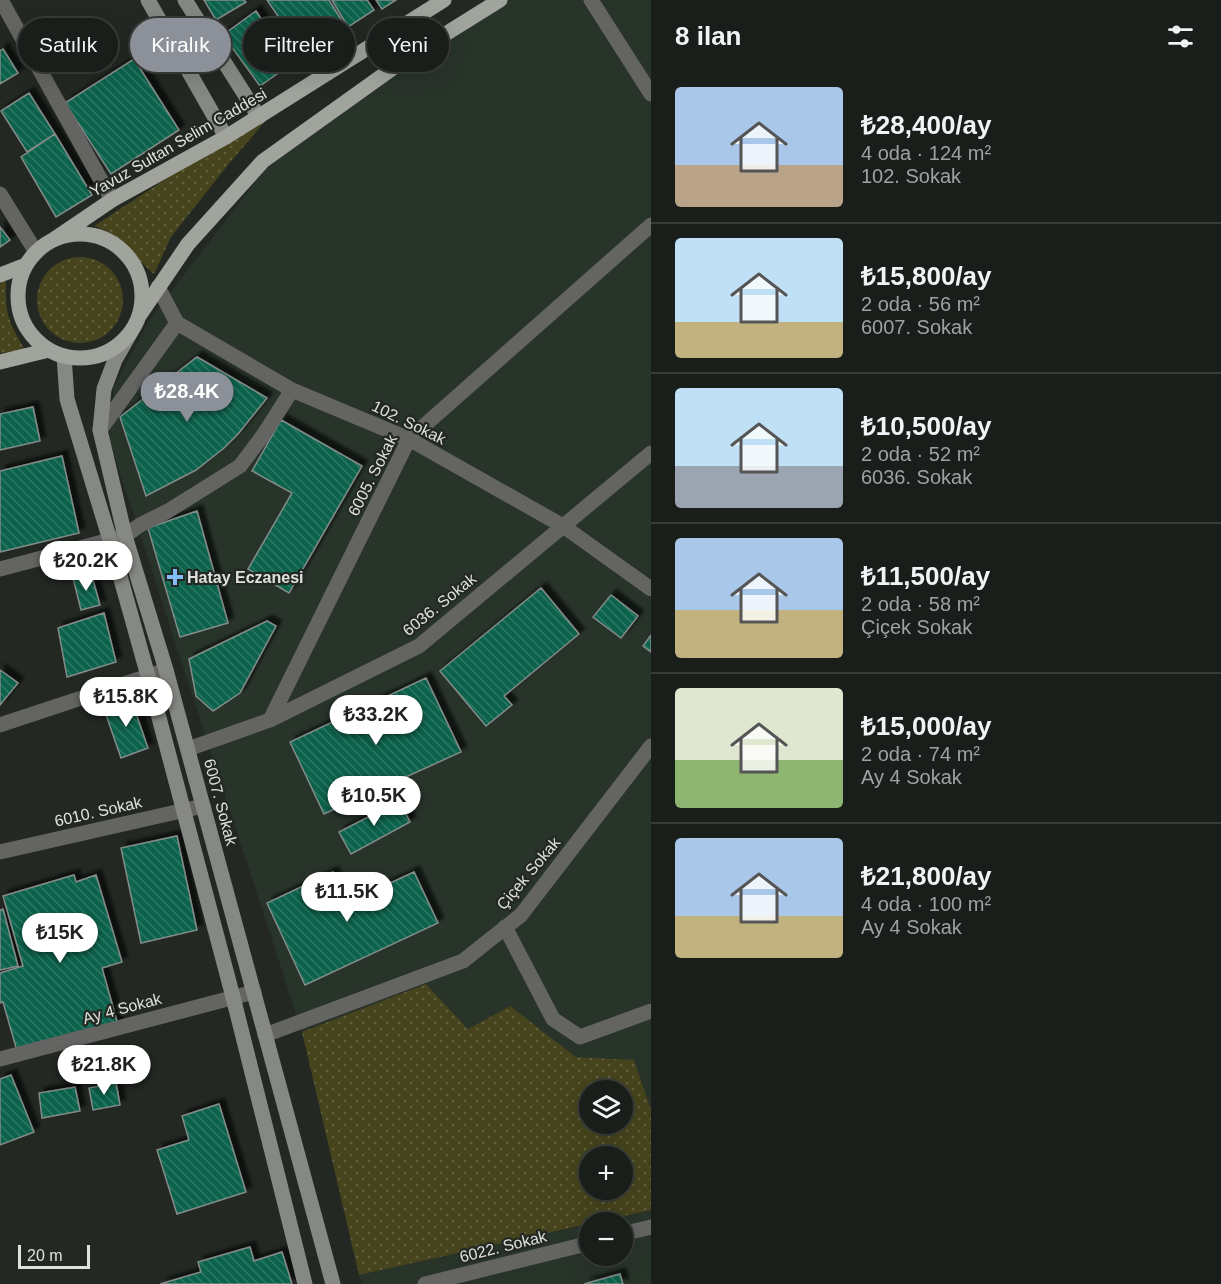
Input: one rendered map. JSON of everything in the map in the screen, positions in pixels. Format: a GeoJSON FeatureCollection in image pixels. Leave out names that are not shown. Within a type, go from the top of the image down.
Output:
{"type":"FeatureCollection","features":[{"type":"Feature","properties":{"kind":"main road","name":"Yavuz Sultan Selim Caddesi"},"geometry":{"type":"LineString","coordinates":[[444,0],[226,137],[112,200],[36,252],[26,265],[19,288],[20,313],[31,334],[49,350],[64,357],[87,358],[104,354],[119,345],[131,332],[139,316],[188,244],[263,161],[407,58],[500,0]]}},
{"type":"Feature","properties":{"kind":"main road","name":"Yavuz Sultan Selim Caddesi"},"geometry":{"type":"LineString","coordinates":[[53,240],[73,234],[94,235],[113,243],[128,257],[138,275],[142,296],[139,316]]}},
{"type":"Feature","properties":{"kind":"main road"},"geometry":{"type":"LineString","coordinates":[[0,275],[26,265]]}},
{"type":"Feature","properties":{"kind":"main road"},"geometry":{"type":"LineString","coordinates":[[0,362],[49,350]]}},
{"type":"Feature","properties":{"kind":"street"},"geometry":{"type":"LineString","coordinates":[[1,0],[112,200]]}},
{"type":"Feature","properties":{"kind":"street"},"geometry":{"type":"LineString","coordinates":[[148,0],[226,137]]}},
{"type":"Feature","properties":{"kind":"street"},"geometry":{"type":"LineString","coordinates":[[185,0],[259,117]]}},
{"type":"Feature","properties":{"kind":"street"},"geometry":{"type":"LineString","coordinates":[[591,0],[651,94]]}},
{"type":"Feature","properties":{"kind":"street"},"geometry":{"type":"LineString","coordinates":[[0,194],[36,252]]}},
{"type":"Feature","properties":{"kind":"street","name":"6005. Sokak"},"geometry":{"type":"LineString","coordinates":[[270,720],[409,439],[651,225]]}},
{"type":"Feature","properties":{"kind":"street"},"geometry":{"type":"LineString","coordinates":[[100,430],[177,323],[158,287]]}},
{"type":"Feature","properties":{"kind":"street","name":"102. Sokak"},"geometry":{"type":"LineString","coordinates":[[177,323],[292,390],[409,439],[562,526],[651,589]]}},
{"type":"Feature","properties":{"kind":"street","name":"6007. Sokak"},"geometry":{"type":"LineString","coordinates":[[131,332],[115,360],[104,389],[100,430],[118,538],[148,676],[233,998],[304,1284]]}},
{"type":"Feature","properties":{"kind":"street","name":"6007. Sokak"},"geometry":{"type":"LineString","coordinates":[[64,357],[67,399],[166,670],[333,1284]]}},
{"type":"Feature","properties":{"kind":"street"},"geometry":{"type":"LineString","coordinates":[[0,569],[118,538],[168,511],[240,466],[292,390]]}},
{"type":"Feature","properties":{"kind":"street","name":"6036. Sokak"},"geometry":{"type":"LineString","coordinates":[[188,749],[270,720],[419,646],[651,453]]}},
{"type":"Feature","properties":{"kind":"street"},"geometry":{"type":"LineString","coordinates":[[0,725],[166,670]]}},
{"type":"Feature","properties":{"kind":"street","name":"Çiçek Sokak"},"geometry":{"type":"LineString","coordinates":[[265,1035],[463,961],[521,915],[651,746]]}},
{"type":"Feature","properties":{"kind":"street","name":"6010. Sokak"},"geometry":{"type":"LineString","coordinates":[[0,852],[203,806]]}},
{"type":"Feature","properties":{"kind":"street"},"geometry":{"type":"LineString","coordinates":[[505,927],[553,1020],[580,1037],[651,1011]]}},
{"type":"Feature","properties":{"kind":"street","name":"Ay 4 Sokak"},"geometry":{"type":"LineString","coordinates":[[0,1059],[254,992]]}},
{"type":"Feature","properties":{"kind":"street"},"geometry":{"type":"LineString","coordinates":[[633,1231],[651,1227]]}},
{"type":"Feature","properties":{"kind":"street","name":"6022. Sokak"},"geometry":{"type":"LineString","coordinates":[[425,1284],[579,1246]]}},
{"type":"Feature","properties":{"kind":"shaded area"},"geometry":{"type":"Polygon","coordinates":[[[508,0],[651,0],[651,1109],[634,1060],[576,1057],[510,1006],[468,1029],[426,984],[302,1032],[109,439],[114,386],[150,319],[292,134],[392,72],[449,72],[449,37],[508,0]]]}},
{"type":"Feature","properties":{"kind":"shaded area"},"geometry":{"type":"Polygon","coordinates":[[[278,106],[171,237],[154,274],[118,238],[94,226],[278,106]]]}},
{"type":"Feature","properties":{"kind":"shaded area"},"geometry":{"type":"Polygon","coordinates":[[[80,257],[96,261],[110,270],[119,284],[123,300],[119,316],[110,330],[96,339],[80,343],[64,339],[50,330],[41,316],[37,300],[41,284],[50,270],[64,261],[80,257]]]}},
{"type":"Feature","properties":{"kind":"shaded area"},"geometry":{"type":"Polygon","coordinates":[[[6,280],[9,317],[25,350],[0,353],[0,284],[6,280]]]}},
{"type":"Feature","properties":{"kind":"shaded area"},"geometry":{"type":"Polygon","coordinates":[[[426,984],[468,1029],[510,1006],[576,1057],[634,1060],[651,1109],[651,1210],[633,1214],[633,1212],[579,1212],[579,1226],[359,1275],[302,1032],[426,984]]]}},
{"type":"Feature","properties":{"kind":"shaded area"},"geometry":{"type":"Polygon","coordinates":[[[651,1210],[651,1284],[362,1284],[359,1275],[579,1226],[579,1266],[633,1266],[633,1214],[651,1210]]]}},
{"type":"Feature","properties":{"kind":"building"},"geometry":{"type":"Polygon","coordinates":[[[204,0],[244,0],[246,2],[219,18],[215,18],[204,0]]]}},
{"type":"Feature","properties":{"kind":"building"},"geometry":{"type":"Polygon","coordinates":[[[267,0],[329,0],[340,18],[279,18],[267,0]]]}},
{"type":"Feature","properties":{"kind":"building"},"geometry":{"type":"Polygon","coordinates":[[[332,0],[367,0],[374,10],[355,22],[355,18],[343,18],[332,0]]]}},
{"type":"Feature","properties":{"kind":"building"},"geometry":{"type":"Polygon","coordinates":[[[376,0],[396,0],[382,9],[376,0]]]}},
{"type":"Feature","properties":{"kind":"building"},"geometry":{"type":"Polygon","coordinates":[[[256,11],[261,18],[246,18],[256,11]]]}},
{"type":"Feature","properties":{"kind":"building"},"geometry":{"type":"Polygon","coordinates":[[[243,20],[243,63],[231,46],[231,29],[243,20]]]}},
{"type":"Feature","properties":{"kind":"building"},"geometry":{"type":"Polygon","coordinates":[[[3,49],[18,73],[0,84],[0,51],[3,49]]]}},
{"type":"Feature","properties":{"kind":"building"},"geometry":{"type":"Polygon","coordinates":[[[130,62],[130,72],[142,72],[179,130],[111,174],[65,103],[114,72],[118,72],[118,69],[130,62]]]}},
{"type":"Feature","properties":{"kind":"building"},"geometry":{"type":"Polygon","coordinates":[[[250,72],[280,72],[260,86],[250,72]]]}},
{"type":"Feature","properties":{"kind":"building"},"geometry":{"type":"Polygon","coordinates":[[[29,93],[55,134],[27,152],[1,111],[29,93]]]}},
{"type":"Feature","properties":{"kind":"building"},"geometry":{"type":"Polygon","coordinates":[[[55,134],[92,195],[56,217],[21,157],[55,134]]]}},
{"type":"Feature","properties":{"kind":"building"},"geometry":{"type":"Polygon","coordinates":[[[0,227],[10,240],[0,247],[0,227]]]}},
{"type":"Feature","properties":{"kind":"building"},"geometry":{"type":"Polygon","coordinates":[[[197,357],[267,398],[224,448],[196,470],[146,496],[120,417],[197,357]]]}},
{"type":"Feature","properties":{"kind":"building"},"geometry":{"type":"Polygon","coordinates":[[[33,407],[40,441],[0,450],[0,414],[33,407]]]}},
{"type":"Feature","properties":{"kind":"building"},"geometry":{"type":"Polygon","coordinates":[[[281,420],[362,466],[289,593],[248,569],[292,493],[252,471],[281,420]]]}},
{"type":"Feature","properties":{"kind":"building"},"geometry":{"type":"Polygon","coordinates":[[[62,456],[79,533],[0,552],[0,471],[62,456]]]}},
{"type":"Feature","properties":{"kind":"building"},"geometry":{"type":"Polygon","coordinates":[[[197,511],[228,623],[180,637],[148,528],[197,511]]]}},
{"type":"Feature","properties":{"kind":"building"},"geometry":{"type":"Polygon","coordinates":[[[91,573],[100,605],[81,610],[73,578],[91,573]]]}},
{"type":"Feature","properties":{"kind":"building"},"geometry":{"type":"Polygon","coordinates":[[[541,588],[579,634],[504,696],[512,705],[486,726],[440,671],[541,588]]]}},
{"type":"Feature","properties":{"kind":"building"},"geometry":{"type":"Polygon","coordinates":[[[611,595],[638,616],[621,638],[593,617],[611,595]]]}},
{"type":"Feature","properties":{"kind":"building"},"geometry":{"type":"Polygon","coordinates":[[[104,613],[116,662],[67,677],[58,628],[104,613]]]}},
{"type":"Feature","properties":{"kind":"building"},"geometry":{"type":"Polygon","coordinates":[[[267,621],[276,626],[240,693],[213,711],[196,696],[189,659],[267,621]]]}},
{"type":"Feature","properties":{"kind":"building"},"geometry":{"type":"Polygon","coordinates":[[[651,635],[651,652],[643,646],[651,635]]]}},
{"type":"Feature","properties":{"kind":"building"},"geometry":{"type":"Polygon","coordinates":[[[0,670],[18,683],[0,705],[0,670]]]}},
{"type":"Feature","properties":{"kind":"building"},"geometry":{"type":"Polygon","coordinates":[[[426,678],[461,752],[324,814],[290,742],[426,678]]]}},
{"type":"Feature","properties":{"kind":"building"},"geometry":{"type":"Polygon","coordinates":[[[131,699],[148,748],[121,758],[104,709],[131,699]]]}},
{"type":"Feature","properties":{"kind":"building"},"geometry":{"type":"Polygon","coordinates":[[[399,801],[410,822],[351,854],[339,832],[399,801]]]}},
{"type":"Feature","properties":{"kind":"building"},"geometry":{"type":"Polygon","coordinates":[[[177,836],[197,930],[141,943],[121,848],[177,836]]]}},
{"type":"Feature","properties":{"kind":"building"},"geometry":{"type":"Polygon","coordinates":[[[333,872],[347,903],[414,872],[438,923],[305,985],[267,903],[333,872]]]}},
{"type":"Feature","properties":{"kind":"building"},"geometry":{"type":"Polygon","coordinates":[[[74,875],[76,882],[96,875],[122,962],[102,968],[120,1032],[17,1051],[3,1002],[0,1003],[0,973],[23,966],[3,896],[74,875]]]}},
{"type":"Feature","properties":{"kind":"building"},"geometry":{"type":"Polygon","coordinates":[[[3,909],[18,966],[0,970],[0,910],[3,909]]]}},
{"type":"Feature","properties":{"kind":"building"},"geometry":{"type":"Polygon","coordinates":[[[11,1075],[34,1132],[0,1145],[0,1079],[11,1075]]]}},
{"type":"Feature","properties":{"kind":"building"},"geometry":{"type":"Polygon","coordinates":[[[116,1083],[120,1105],[93,1110],[89,1088],[116,1083]]]}},
{"type":"Feature","properties":{"kind":"building"},"geometry":{"type":"Polygon","coordinates":[[[75,1087],[80,1111],[42,1118],[39,1093],[75,1087]]]}},
{"type":"Feature","properties":{"kind":"building"},"geometry":{"type":"Polygon","coordinates":[[[219,1104],[246,1192],[177,1214],[157,1150],[189,1140],[182,1116],[219,1104]]]}},
{"type":"Feature","properties":{"kind":"building"},"geometry":{"type":"Polygon","coordinates":[[[250,1247],[254,1261],[282,1252],[292,1284],[160,1284],[201,1272],[198,1262],[250,1247]]]}},
{"type":"Feature","properties":{"kind":"building"},"geometry":{"type":"Polygon","coordinates":[[[620,1274],[623,1284],[584,1284],[620,1274]]]}},
{"type":"Feature","properties":{"kind":"place","name":"Hatay Eczanesi"},"geometry":{"type":"Point","coordinates":[175,577]}}]}
